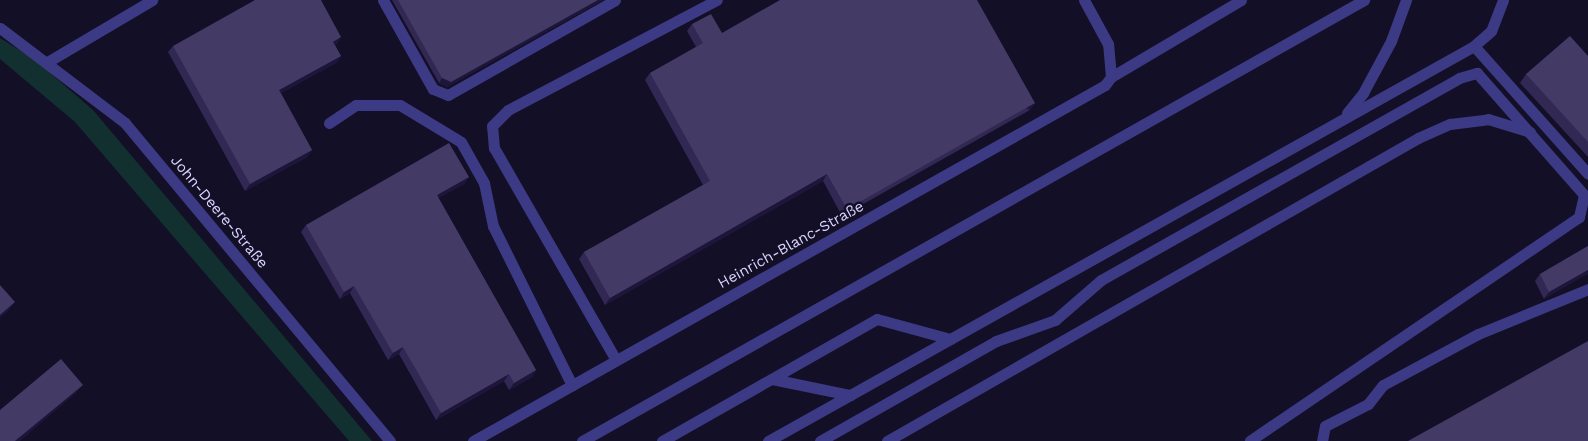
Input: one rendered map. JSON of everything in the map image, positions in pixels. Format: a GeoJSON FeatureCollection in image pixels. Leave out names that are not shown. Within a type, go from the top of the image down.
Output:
{"type":"FeatureCollection","features":[{"type":"Feature","properties":{"kind":"street"},"geometry":{"type":"LineString","coordinates":[[49,61],[152,0]]}},
{"type":"Feature","properties":{"kind":"street"},"geometry":{"type":"LineString","coordinates":[[383,0],[433,89],[448,95],[615,0]]}},
{"type":"Feature","properties":{"kind":"street"},"geometry":{"type":"LineString","coordinates":[[616,360],[494,148],[492,126],[508,110],[717,0]]}},
{"type":"Feature","properties":{"kind":"street"},"geometry":{"type":"LineString","coordinates":[[1084,0],[1108,44],[1110,72]]}},
{"type":"Feature","properties":{"kind":"street","name":"Heinrich-Blanc-Straße"},"geometry":{"type":"LineString","coordinates":[[473,441],[1098,91],[1110,72],[1241,0]]}},
{"type":"Feature","properties":{"kind":"street"},"geometry":{"type":"LineString","coordinates":[[582,441],[1364,0]]}},
{"type":"Feature","properties":{"kind":"street"},"geometry":{"type":"LineString","coordinates":[[1343,118],[1364,93],[1406,0]]}},
{"type":"Feature","properties":{"kind":"street"},"geometry":{"type":"LineString","coordinates":[[768,441],[1474,46],[1491,31],[1503,0]]}},
{"type":"Feature","properties":{"kind":"street","name":"John-Deere-Straße"},"geometry":{"type":"LineString","coordinates":[[0,28],[49,61],[125,123],[390,441]]}},
{"type":"Feature","properties":{"kind":"street"},"geometry":{"type":"LineString","coordinates":[[1474,46],[1588,174]]}},
{"type":"Feature","properties":{"kind":"street"},"geometry":{"type":"LineString","coordinates":[[820,441],[996,341],[1055,320],[1101,280],[1459,78],[1477,73],[1532,132],[1584,195],[1587,202],[1569,227],[1250,441]]}},
{"type":"Feature","properties":{"kind":"street"},"geometry":{"type":"LineString","coordinates":[[329,122],[356,105],[400,104],[461,142],[484,183],[493,226],[572,385]]}},
{"type":"Feature","properties":{"kind":"street"},"geometry":{"type":"LineString","coordinates":[[887,441],[1418,138],[1450,124],[1488,119],[1532,132]]}},
{"type":"Feature","properties":{"kind":"street"},"geometry":{"type":"LineString","coordinates":[[1322,441],[1325,426],[1368,404],[1383,385],[1478,334],[1540,311],[1588,288]]}},
{"type":"Feature","properties":{"kind":"street"},"geometry":{"type":"LineString","coordinates":[[662,441],[877,319],[950,339]]}},
{"type":"Feature","properties":{"kind":"street"},"geometry":{"type":"LineString","coordinates":[[772,379],[850,395]]}},
{"type":"Feature","properties":{"kind":"green space"},"geometry":{"type":"Polygon","coordinates":[[[0,38],[34,59],[93,110],[372,441],[349,441],[75,122],[0,59],[0,38]]]}},
{"type":"Feature","properties":{"kind":"building"},"geometry":{"type":"Polygon","coordinates":[[[255,0],[321,0],[341,37],[333,42],[341,56],[279,90],[312,150],[250,184],[173,46],[255,0]]]}},
{"type":"Feature","properties":{"kind":"building"},"geometry":{"type":"Polygon","coordinates":[[[398,0],[598,0],[451,82],[442,78],[398,0]]]}},
{"type":"Feature","properties":{"kind":"building"},"geometry":{"type":"Polygon","coordinates":[[[780,0],[977,0],[1035,103],[847,209],[827,174],[610,298],[584,252],[710,181],[650,73],[703,43],[692,24],[711,14],[722,33],[780,0]]]}},
{"type":"Feature","properties":{"kind":"building"},"geometry":{"type":"Polygon","coordinates":[[[1570,36],[1588,56],[1588,142],[1526,74],[1570,36]]]}},
{"type":"Feature","properties":{"kind":"building"},"geometry":{"type":"Polygon","coordinates":[[[449,143],[469,177],[437,195],[536,370],[514,383],[509,374],[441,413],[403,347],[393,353],[354,286],[344,292],[306,225],[449,143]]]}},
{"type":"Feature","properties":{"kind":"building"},"geometry":{"type":"Polygon","coordinates":[[[1588,246],[1588,270],[1549,292],[1540,274],[1588,246]]]}},
{"type":"Feature","properties":{"kind":"building"},"geometry":{"type":"Polygon","coordinates":[[[0,285],[15,302],[0,315],[0,285]]]}},
{"type":"Feature","properties":{"kind":"building"},"geometry":{"type":"Polygon","coordinates":[[[1588,341],[1588,441],[1408,441],[1588,341]]]}},
{"type":"Feature","properties":{"kind":"building"},"geometry":{"type":"Polygon","coordinates":[[[61,359],[83,385],[15,441],[0,441],[0,410],[61,359]]]}}]}
